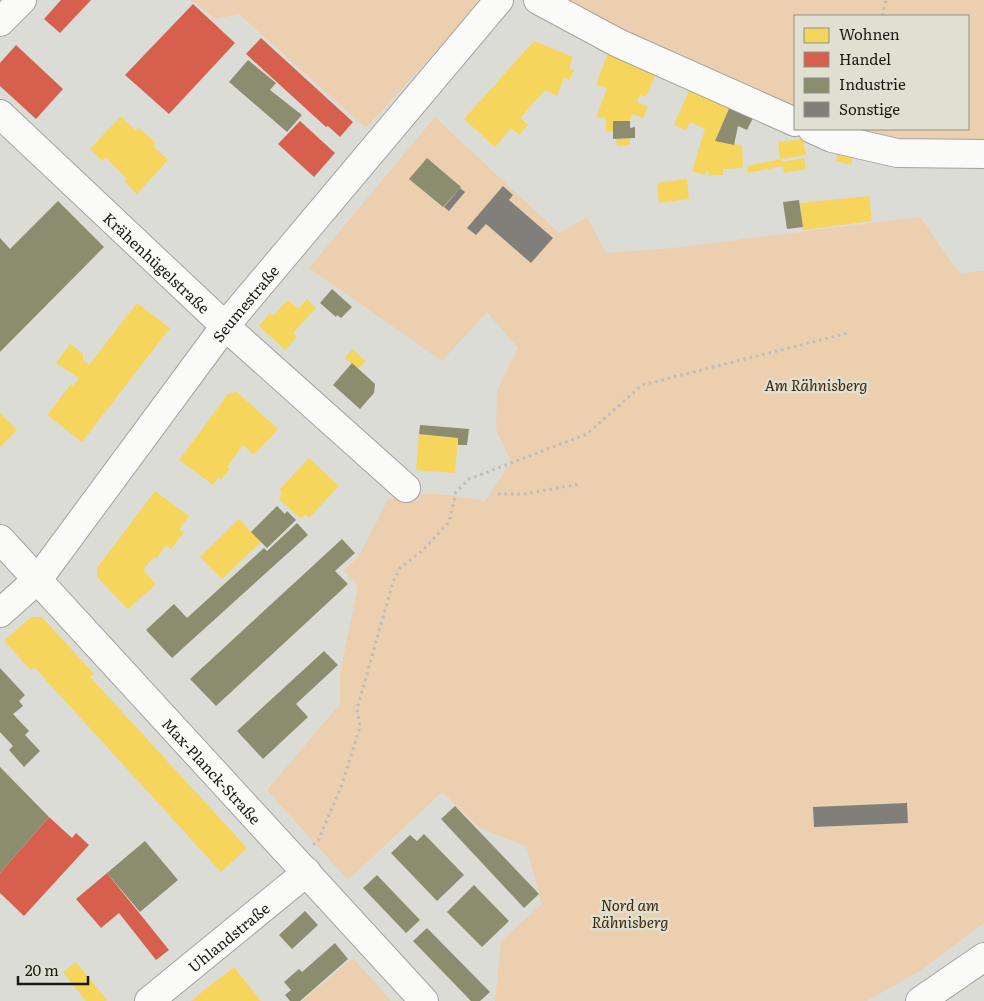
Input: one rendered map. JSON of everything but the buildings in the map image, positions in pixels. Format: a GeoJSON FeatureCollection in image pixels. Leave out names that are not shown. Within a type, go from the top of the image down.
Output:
{"type":"FeatureCollection","features":[{"type":"Feature","properties":{"kind":"street"},"geometry":{"type":"LineString","coordinates":[[0,22],[22,0]]}},
{"type":"Feature","properties":{"kind":"street","name":"Seumestraße"},"geometry":{"type":"LineString","coordinates":[[0,613],[38,578],[225,326],[499,0]]}},
{"type":"Feature","properties":{"kind":"street"},"geometry":{"type":"LineString","coordinates":[[538,0],[618,43],[794,122]]}},
{"type":"Feature","properties":{"kind":"street","name":"Krähenhügelstraße"},"geometry":{"type":"LineString","coordinates":[[0,114],[225,326],[406,488]]}},
{"type":"Feature","properties":{"kind":"street"},"geometry":{"type":"LineString","coordinates":[[814,130],[839,140],[897,153],[984,154]]}},
{"type":"Feature","properties":{"kind":"street","name":"Max-Planck-Straße"},"geometry":{"type":"LineString","coordinates":[[0,539],[38,578],[424,1001]]}},
{"type":"Feature","properties":{"kind":"street","name":"Uhlandstraße"},"geometry":{"type":"LineString","coordinates":[[149,1001],[302,867]]}},
{"type":"Feature","properties":{"kind":"street"},"geometry":{"type":"LineString","coordinates":[[920,1001],[984,957]]}},
{"type":"Feature","properties":{"kind":"path"},"geometry":{"type":"LineString","coordinates":[[882,15],[886,0]]}},
{"type":"Feature","properties":{"kind":"path"},"geometry":{"type":"LineString","coordinates":[[302,867],[318,841],[341,787],[360,727],[357,709],[393,582],[400,568],[423,550],[448,522],[456,492],[469,479],[587,434],[642,385],[848,333]]}},
{"type":"Feature","properties":{"kind":"path"},"geometry":{"type":"LineString","coordinates":[[498,494],[525,494],[579,484]]}},
{"type":"Feature","properties":{"kind":"green space"},"geometry":{"type":"Polygon","coordinates":[[[191,0],[477,0],[474,10],[366,128],[239,14],[216,19],[191,0]]]}},
{"type":"Feature","properties":{"kind":"green space"},"geometry":{"type":"Polygon","coordinates":[[[557,0],[984,0],[984,147],[945,149],[837,130],[969,130],[969,15],[794,15],[794,113],[557,0]]]}},
{"type":"Feature","properties":{"kind":"green space"},"geometry":{"type":"Polygon","coordinates":[[[435,117],[559,233],[587,217],[606,253],[673,248],[920,217],[959,273],[984,271],[984,923],[918,972],[867,1001],[495,1001],[501,941],[542,904],[526,846],[481,829],[442,792],[348,880],[267,790],[340,704],[340,672],[358,586],[344,571],[360,554],[388,499],[437,494],[485,501],[511,462],[496,429],[497,390],[518,348],[487,312],[442,361],[309,268],[435,117]]]}},
{"type":"Feature","properties":{"kind":"green space"},"geometry":{"type":"Polygon","coordinates":[[[353,958],[391,1001],[302,1001],[353,958]]]}},
{"type":"Feature","properties":{"kind":"park label","name":"Am Rähnisberg"},"geometry":{"type":"Point","coordinates":[816,384]}},
{"type":"Feature","properties":{"kind":"park label","name":"Nord am Rähnisberg"},"geometry":{"type":"Point","coordinates":[630,912]}}]}
